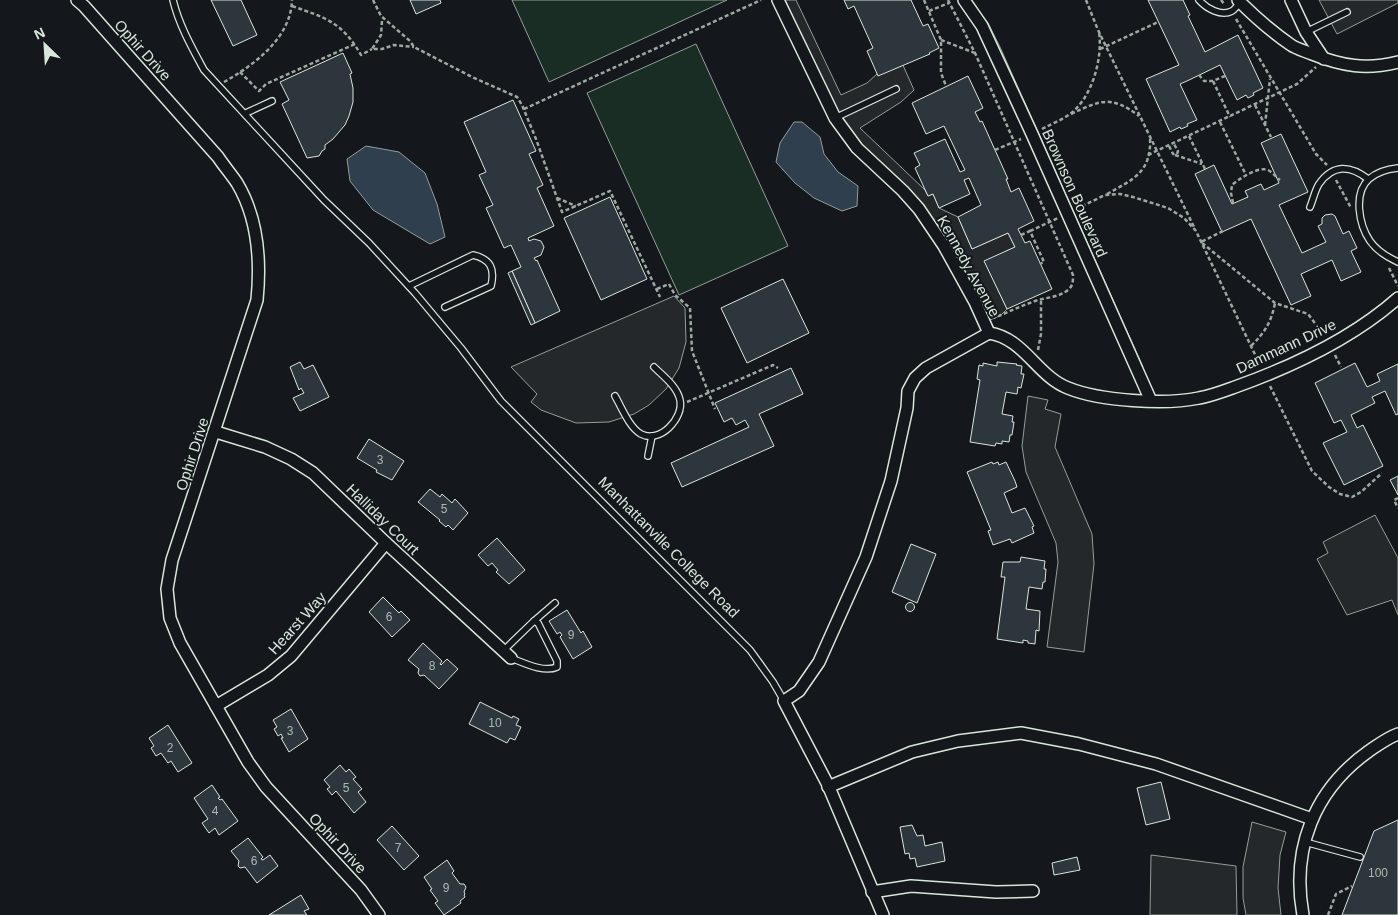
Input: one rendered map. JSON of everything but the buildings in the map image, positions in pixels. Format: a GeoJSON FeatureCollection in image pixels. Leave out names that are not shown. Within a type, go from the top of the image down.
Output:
{"type":"FeatureCollection","features":[{"type":"Feature","properties":{"kind":"street","name":"Ophir Drive"},"geometry":{"type":"LineString","coordinates":[[77,0],[218,157],[237,184],[250,213],[258,242],[260,274],[258,300],[216,432],[172,560],[167,589],[170,618],[180,643],[248,762],[266,787],[361,890],[379,915]]}},
{"type":"Feature","properties":{"kind":"street","name":"Kennedy Avenue"},"geometry":{"type":"LineString","coordinates":[[778,0],[835,118],[857,148],[919,208],[944,246],[975,302],[986,328],[926,368],[915,378],[908,391],[907,408],[891,481],[866,558],[819,662],[799,691],[784,701]]}},
{"type":"Feature","properties":{"kind":"street","name":"Brownson Boulevard"},"geometry":{"type":"LineString","coordinates":[[964,0],[982,26],[1068,213],[1151,401]]}},
{"type":"Feature","properties":{"kind":"street"},"geometry":{"type":"LineString","coordinates":[[1291,0],[1306,32],[1324,59]]}},
{"type":"Feature","properties":{"kind":"street"},"geometry":{"type":"LineString","coordinates":[[1239,1],[1253,15],[1292,46],[1342,64],[1377,66],[1398,62],[1398,71]]}},
{"type":"Feature","properties":{"kind":"street","name":"Dammann Drive"},"geometry":{"type":"LineString","coordinates":[[986,328],[1008,339],[1056,383],[1070,389],[1117,399],[1174,401],[1200,398],[1265,376],[1367,322],[1398,298]]}},
{"type":"Feature","properties":{"kind":"street","name":"Halliday Court"},"geometry":{"type":"LineString","coordinates":[[216,432],[265,447],[291,459],[313,473],[507,655]]}},
{"type":"Feature","properties":{"kind":"street","name":"Hearst Way"},"geometry":{"type":"LineString","coordinates":[[216,706],[268,675],[291,656],[386,543]]}},
{"type":"Feature","properties":{"kind":"street","name":"Manhattanville College Road"},"geometry":{"type":"LineString","coordinates":[[784,701],[828,787],[883,915]]}},
{"type":"Feature","properties":{"kind":"street"},"geometry":{"type":"LineString","coordinates":[[828,787],[912,752],[958,741],[1021,733],[1079,744],[1156,764],[1312,819]]}},
{"type":"Feature","properties":{"kind":"street"},"geometry":{"type":"LineString","coordinates":[[1303,915],[1300,898],[1301,865],[1312,819],[1330,787],[1352,764],[1388,738],[1398,734]]}},
{"type":"Feature","properties":{"kind":"street"},"geometry":{"type":"LineString","coordinates":[[872,892],[911,886],[996,892],[1033,891]]}},
{"type":"Feature","properties":{"kind":"lane","name":"Manhattanville College Road"},"geometry":{"type":"LineString","coordinates":[[173,0],[190,45],[204,70],[324,200],[369,243],[409,286],[461,348],[501,401],[750,650],[784,701]]}},
{"type":"Feature","properties":{"kind":"lane"},"geometry":{"type":"LineString","coordinates":[[1199,0],[1205,6],[1221,13],[1231,11],[1239,1]]}},
{"type":"Feature","properties":{"kind":"lane"},"geometry":{"type":"LineString","coordinates":[[1306,32],[1348,12]]}},
{"type":"Feature","properties":{"kind":"lane"},"geometry":{"type":"LineString","coordinates":[[835,118],[896,90]]}},
{"type":"Feature","properties":{"kind":"lane"},"geometry":{"type":"LineString","coordinates":[[246,114],[272,101]]}},
{"type":"Feature","properties":{"kind":"lane"},"geometry":{"type":"LineString","coordinates":[[1398,168],[1378,173],[1368,179],[1359,201],[1364,230],[1370,241],[1381,253],[1398,262]]}},
{"type":"Feature","properties":{"kind":"lane"},"geometry":{"type":"LineString","coordinates":[[1310,207],[1319,184],[1331,171],[1351,170],[1368,179]]}},
{"type":"Feature","properties":{"kind":"lane"},"geometry":{"type":"LineString","coordinates":[[409,286],[473,256],[481,257],[490,263],[493,276],[491,286],[445,308]]}},
{"type":"Feature","properties":{"kind":"lane"},"geometry":{"type":"LineString","coordinates":[[615,396],[633,427],[642,434],[652,436],[662,434],[676,420],[680,405],[677,391],[654,367]]}},
{"type":"Feature","properties":{"kind":"lane"},"geometry":{"type":"LineString","coordinates":[[648,456],[652,436]]}},
{"type":"Feature","properties":{"kind":"lane"},"geometry":{"type":"LineString","coordinates":[[534,621],[538,623],[557,662],[557,667],[552,669],[540,668],[507,655],[534,621],[555,604]]}},
{"type":"Feature","properties":{"kind":"lane"},"geometry":{"type":"LineString","coordinates":[[1305,842],[1360,858]]}},
{"type":"Feature","properties":{"kind":"path"},"geometry":{"type":"LineString","coordinates":[[218,85],[252,64],[267,51],[285,27],[292,6],[292,0]]}},
{"type":"Feature","properties":{"kind":"path"},"geometry":{"type":"LineString","coordinates":[[373,0],[382,16],[414,46],[472,77],[516,97],[524,109],[562,212],[610,191],[660,297]]}},
{"type":"Feature","properties":{"kind":"path"},"geometry":{"type":"LineString","coordinates":[[524,109],[761,0]]}},
{"type":"Feature","properties":{"kind":"path"},"geometry":{"type":"LineString","coordinates":[[924,0],[941,40],[942,73],[946,86]]}},
{"type":"Feature","properties":{"kind":"path"},"geometry":{"type":"LineString","coordinates":[[929,11],[956,0]]}},
{"type":"Feature","properties":{"kind":"path"},"geometry":{"type":"LineString","coordinates":[[1084,0],[1312,471],[1340,494],[1352,497],[1382,473]]}},
{"type":"Feature","properties":{"kind":"path"},"geometry":{"type":"LineString","coordinates":[[1221,0],[1231,11],[1316,154],[1326,162],[1352,210],[1360,215]]}},
{"type":"Feature","properties":{"kind":"path"},"geometry":{"type":"LineString","coordinates":[[948,2],[975,54],[1073,275],[1073,284],[1070,289],[1042,299],[986,328]]}},
{"type":"Feature","properties":{"kind":"path"},"geometry":{"type":"LineString","coordinates":[[292,6],[324,18],[340,27],[355,44],[361,55],[372,49],[414,46]]}},
{"type":"Feature","properties":{"kind":"path"},"geometry":{"type":"LineString","coordinates":[[372,49],[381,35],[382,21]]}},
{"type":"Feature","properties":{"kind":"path"},"geometry":{"type":"LineString","coordinates":[[1100,49],[1158,22]]}},
{"type":"Feature","properties":{"kind":"path"},"geometry":{"type":"LineString","coordinates":[[1070,114],[1078,105],[1093,80],[1100,49],[1098,30]]}},
{"type":"Feature","properties":{"kind":"path"},"geometry":{"type":"LineString","coordinates":[[941,40],[975,54]]}},
{"type":"Feature","properties":{"kind":"path"},"geometry":{"type":"LineString","coordinates":[[240,72],[259,91],[266,84],[355,44]]}},
{"type":"Feature","properties":{"kind":"path"},"geometry":{"type":"LineString","coordinates":[[1148,155],[1297,84],[1324,59]]}},
{"type":"Feature","properties":{"kind":"path"},"geometry":{"type":"LineString","coordinates":[[1199,74],[1204,81],[1213,82],[1225,76]]}},
{"type":"Feature","properties":{"kind":"path"},"geometry":{"type":"LineString","coordinates":[[1265,125],[1270,78]]}},
{"type":"Feature","properties":{"kind":"path"},"geometry":{"type":"LineString","coordinates":[[1213,82],[1230,117]]}},
{"type":"Feature","properties":{"kind":"path"},"geometry":{"type":"LineString","coordinates":[[995,150],[1032,134],[1070,114],[1102,101],[1124,105],[1141,117]]}},
{"type":"Feature","properties":{"kind":"path"},"geometry":{"type":"LineString","coordinates":[[1255,104],[1271,137]]}},
{"type":"Feature","properties":{"kind":"path"},"geometry":{"type":"LineString","coordinates":[[1220,122],[1246,175]]}},
{"type":"Feature","properties":{"kind":"path"},"geometry":{"type":"LineString","coordinates":[[1021,235],[1105,195],[1137,176],[1145,165],[1150,134]]}},
{"type":"Feature","properties":{"kind":"path"},"geometry":{"type":"LineString","coordinates":[[1189,136],[1205,169]]}},
{"type":"Feature","properties":{"kind":"path"},"geometry":{"type":"LineString","coordinates":[[1174,144],[1178,151],[1175,154]]}},
{"type":"Feature","properties":{"kind":"path"},"geometry":{"type":"LineString","coordinates":[[1169,146],[1173,154],[1203,165]]}},
{"type":"Feature","properties":{"kind":"path"},"geometry":{"type":"LineString","coordinates":[[1233,203],[1232,185],[1246,175],[1265,169],[1280,180]]}},
{"type":"Feature","properties":{"kind":"path"},"geometry":{"type":"LineString","coordinates":[[1105,195],[1120,194],[1168,208],[1184,218],[1196,231]]}},
{"type":"Feature","properties":{"kind":"path"},"geometry":{"type":"LineString","coordinates":[[557,198],[576,206]]}},
{"type":"Feature","properties":{"kind":"path"},"geometry":{"type":"LineString","coordinates":[[1030,231],[1044,262],[1040,264]]}},
{"type":"Feature","properties":{"kind":"path"},"geometry":{"type":"LineString","coordinates":[[1201,242],[1224,231]]}},
{"type":"Feature","properties":{"kind":"path"},"geometry":{"type":"LineString","coordinates":[[1201,242],[1275,303],[1308,314],[1330,343],[1340,367]]}},
{"type":"Feature","properties":{"kind":"path"},"geometry":{"type":"LineString","coordinates":[[1381,253],[1398,286]]}},
{"type":"Feature","properties":{"kind":"path"},"geometry":{"type":"LineString","coordinates":[[656,289],[669,284],[675,296],[690,308],[692,351],[715,409]]}},
{"type":"Feature","properties":{"kind":"path"},"geometry":{"type":"LineString","coordinates":[[1034,361],[1039,348],[1041,334],[1042,299]]}},
{"type":"Feature","properties":{"kind":"path"},"geometry":{"type":"LineString","coordinates":[[1251,346],[1264,332],[1271,319],[1275,303]]}},
{"type":"Feature","properties":{"kind":"path"},"geometry":{"type":"LineString","coordinates":[[680,405],[773,365],[778,368]]}},
{"type":"Feature","properties":{"kind":"path"},"geometry":{"type":"LineString","coordinates":[[1398,498],[1394,500],[1398,508]]}},
{"type":"Feature","properties":{"kind":"path"},"geometry":{"type":"LineString","coordinates":[[1328,915],[1336,894],[1352,886]]}},
{"type":"Feature","properties":{"kind":"green space"},"geometry":{"type":"Polygon","coordinates":[[[512,0],[727,0],[549,82],[512,0]]]}},
{"type":"Feature","properties":{"kind":"green space"},"geometry":{"type":"Polygon","coordinates":[[[696,44],[788,246],[679,295],[587,93],[696,44]]]}},
{"type":"Feature","properties":{"kind":"shaded area"},"geometry":{"type":"Polygon","coordinates":[[[778,0],[796,0],[841,95],[867,83],[877,74],[902,63],[914,90],[901,102],[860,128],[925,190],[928,196],[933,194],[939,208],[958,217],[972,249],[1008,233],[1015,247],[985,262],[1007,309],[1001,315],[984,323],[932,227],[857,148],[778,0]]]}},
{"type":"Feature","properties":{"kind":"shaded area"},"geometry":{"type":"Polygon","coordinates":[[[1319,0],[1398,0],[1398,3],[1337,34],[1319,0]]]}},
{"type":"Feature","properties":{"kind":"shaded area"},"geometry":{"type":"Polygon","coordinates":[[[973,4],[988,23],[1000,47],[1143,367],[1137,369],[973,4]]]}},
{"type":"Feature","properties":{"kind":"shaded area"},"geometry":{"type":"Polygon","coordinates":[[[674,296],[685,308],[686,342],[679,368],[666,389],[649,405],[634,414],[609,422],[576,423],[541,410],[531,402],[537,394],[511,367],[674,296]]]}},
{"type":"Feature","properties":{"kind":"shaded area"},"geometry":{"type":"Polygon","coordinates":[[[1028,396],[1048,400],[1045,409],[1061,414],[1055,447],[1092,534],[1094,564],[1084,652],[1047,647],[1058,562],[1056,543],[1026,472],[1022,446],[1028,396]]]}},
{"type":"Feature","properties":{"kind":"shaded area"},"geometry":{"type":"Polygon","coordinates":[[[1375,515],[1398,558],[1398,615],[1392,600],[1347,615],[1317,559],[1328,553],[1323,542],[1375,515]]]}},
{"type":"Feature","properties":{"kind":"shaded area"},"geometry":{"type":"Polygon","coordinates":[[[1252,822],[1286,832],[1280,855],[1278,888],[1281,915],[1246,915],[1243,898],[1243,867],[1252,822]]]}},
{"type":"Feature","properties":{"kind":"shaded area"},"geometry":{"type":"Polygon","coordinates":[[[1151,855],[1236,866],[1237,915],[1150,915],[1151,855]]]}},
{"type":"Feature","properties":{"kind":"water"},"geometry":{"type":"Polygon","coordinates":[[[794,122],[802,122],[820,137],[824,154],[838,172],[858,186],[857,206],[842,211],[814,198],[795,183],[776,162],[780,143],[794,122]]]}},
{"type":"Feature","properties":{"kind":"water"},"geometry":{"type":"Polygon","coordinates":[[[366,146],[399,152],[425,173],[437,204],[445,237],[430,244],[373,210],[350,181],[347,159],[366,146]]]}}]}
